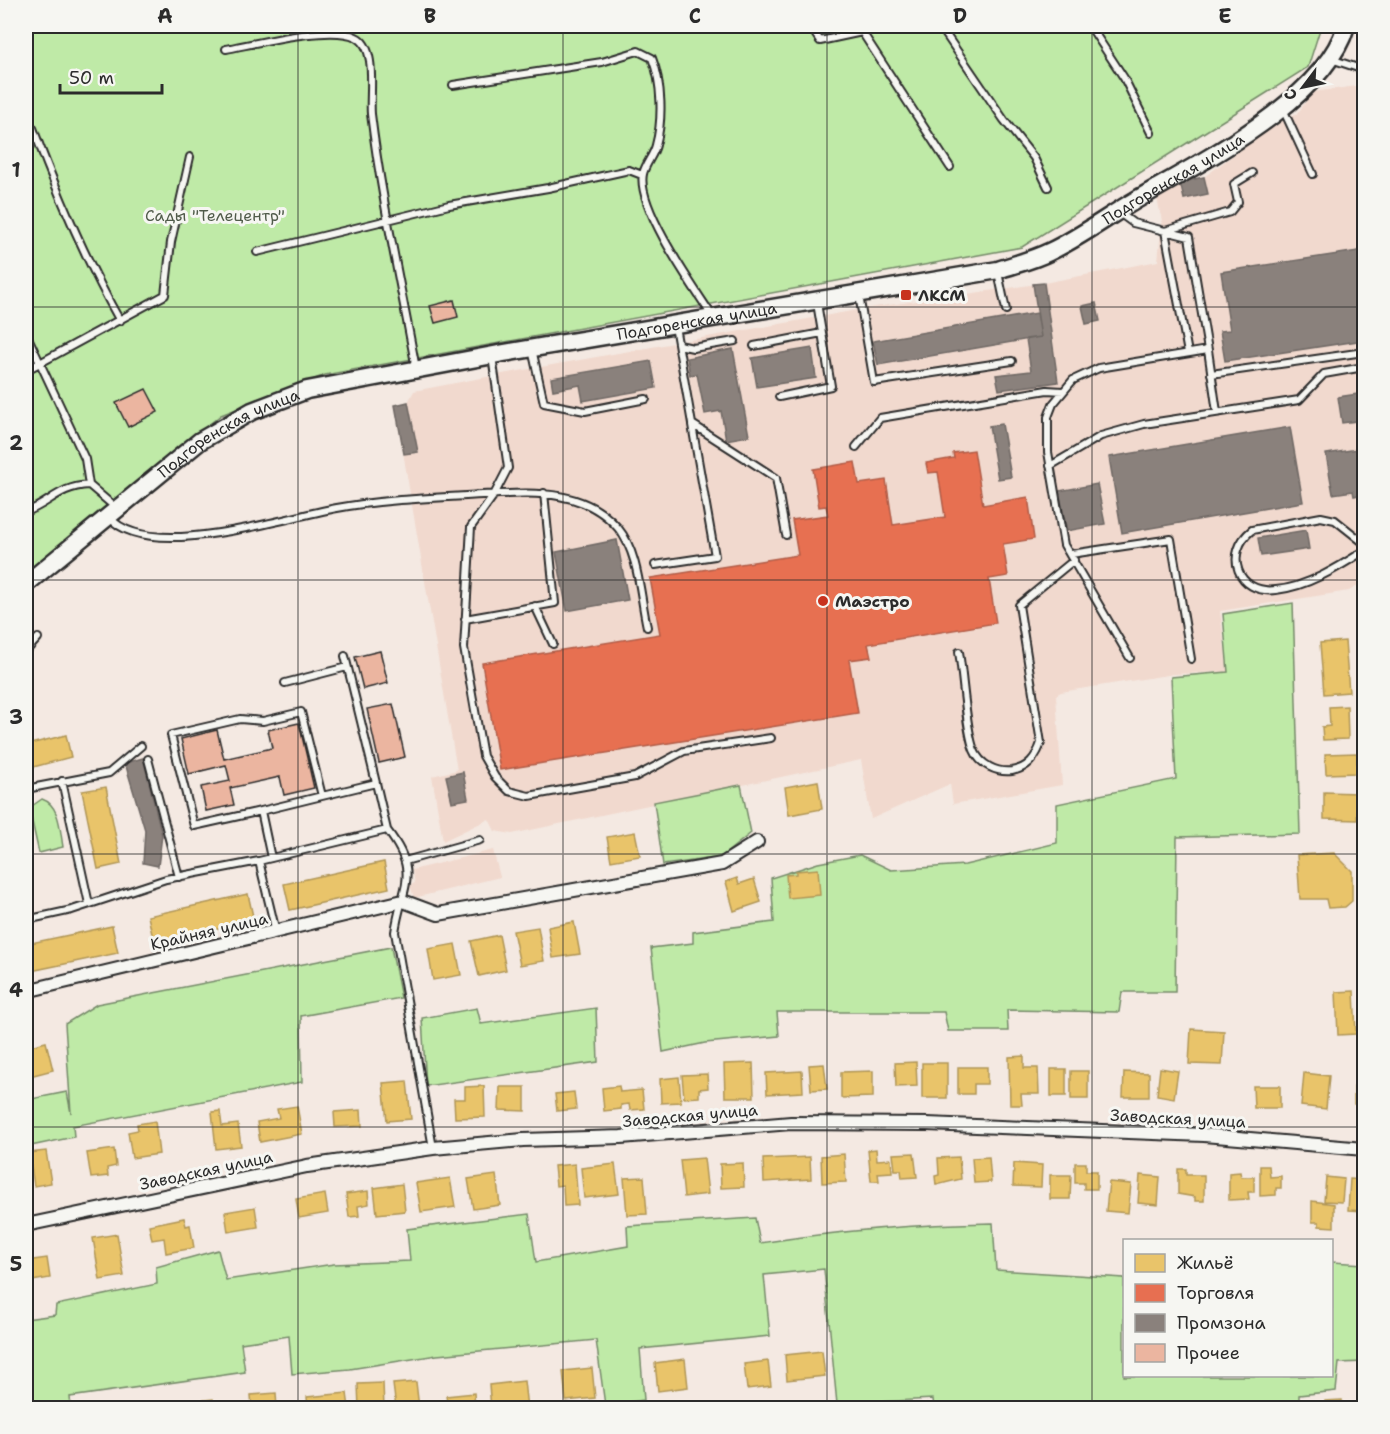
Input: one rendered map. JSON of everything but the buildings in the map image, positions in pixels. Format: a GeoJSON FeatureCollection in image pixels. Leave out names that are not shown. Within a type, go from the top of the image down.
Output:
{"type":"FeatureCollection","features":[{"type":"Feature","properties":{"kind":"street","name":"Подгоренская улица"},"geometry":{"type":"LineString","coordinates":[[26,584],[200,441],[252,411],[307,390],[532,348],[998,270],[1049,252],[1243,136],[1317,75],[1331,58],[1346,26]]}},
{"type":"Feature","properties":{"kind":"street"},"geometry":{"type":"LineString","coordinates":[[401,901],[438,914],[722,864],[757,842]]}},
{"type":"Feature","properties":{"kind":"street","name":"Крайняя улица"},"geometry":{"type":"LineString","coordinates":[[26,991],[401,901]]}},
{"type":"Feature","properties":{"kind":"street","name":"Заводская улица"},"geometry":{"type":"LineString","coordinates":[[26,1225],[307,1166],[433,1149],[802,1123],[927,1124],[1192,1134],[1365,1149]]}},
{"type":"Feature","properties":{"kind":"lane"},"geometry":{"type":"LineString","coordinates":[[810,26],[820,41],[862,32],[950,167]]}},
{"type":"Feature","properties":{"kind":"lane"},"geometry":{"type":"LineString","coordinates":[[940,26],[1004,120],[1034,158],[1048,187]]}},
{"type":"Feature","properties":{"kind":"lane"},"geometry":{"type":"LineString","coordinates":[[1090,26],[1124,78],[1151,133]]}},
{"type":"Feature","properties":{"kind":"lane"},"geometry":{"type":"LineString","coordinates":[[226,50],[292,36],[338,34],[356,37],[366,46],[371,66],[371,112],[416,369]]}},
{"type":"Feature","properties":{"kind":"lane"},"geometry":{"type":"LineString","coordinates":[[453,85],[602,62],[638,51],[652,58],[659,85],[656,145],[642,175],[649,212],[713,318]]}},
{"type":"Feature","properties":{"kind":"lane"},"geometry":{"type":"LineString","coordinates":[[1331,58],[1365,70]]}},
{"type":"Feature","properties":{"kind":"lane"},"geometry":{"type":"LineString","coordinates":[[1281,107],[1313,174]]}},
{"type":"Feature","properties":{"kind":"lane"},"geometry":{"type":"LineString","coordinates":[[33,128],[65,213],[93,274],[120,321]]}},
{"type":"Feature","properties":{"kind":"lane"},"geometry":{"type":"LineString","coordinates":[[26,370],[165,295],[171,242],[190,157]]}},
{"type":"Feature","properties":{"kind":"lane"},"geometry":{"type":"LineString","coordinates":[[257,252],[449,205],[548,188],[629,170],[642,175]]}},
{"type":"Feature","properties":{"kind":"lane"},"geometry":{"type":"LineString","coordinates":[[1165,231],[1230,212],[1238,202],[1234,184],[1252,173]]}},
{"type":"Feature","properties":{"kind":"lane"},"geometry":{"type":"LineString","coordinates":[[1117,211],[1133,223],[1190,237],[1216,412]]}},
{"type":"Feature","properties":{"kind":"lane"},"geometry":{"type":"LineString","coordinates":[[1165,231],[1188,353]]}},
{"type":"Feature","properties":{"kind":"lane"},"geometry":{"type":"LineString","coordinates":[[998,270],[1006,310]]}},
{"type":"Feature","properties":{"kind":"lane"},"geometry":{"type":"LineString","coordinates":[[859,294],[874,382],[1012,361]]}},
{"type":"Feature","properties":{"kind":"lane"},"geometry":{"type":"LineString","coordinates":[[779,397],[831,386],[817,301]]}},
{"type":"Feature","properties":{"kind":"lane"},"geometry":{"type":"LineString","coordinates":[[655,565],[715,556],[675,324]]}},
{"type":"Feature","properties":{"kind":"lane"},"geometry":{"type":"LineString","coordinates":[[26,333],[85,459],[89,485],[112,512],[118,528],[155,537],[195,537],[338,508],[410,499],[544,493],[572,498],[598,511],[617,528],[630,547],[647,627]]}},
{"type":"Feature","properties":{"kind":"lane"},"geometry":{"type":"LineString","coordinates":[[754,346],[822,333]]}},
{"type":"Feature","properties":{"kind":"lane"},"geometry":{"type":"LineString","coordinates":[[679,345],[693,348],[735,340]]}},
{"type":"Feature","properties":{"kind":"lane"},"geometry":{"type":"LineString","coordinates":[[532,348],[544,403],[585,411],[646,399]]}},
{"type":"Feature","properties":{"kind":"lane"},"geometry":{"type":"LineString","coordinates":[[1130,658],[1064,545],[1050,466],[1048,417],[1063,391],[1079,376],[1100,368],[1208,350]]}},
{"type":"Feature","properties":{"kind":"lane"},"geometry":{"type":"LineString","coordinates":[[1211,374],[1365,352]]}},
{"type":"Feature","properties":{"kind":"lane"},"geometry":{"type":"LineString","coordinates":[[492,355],[508,468],[494,495],[471,527],[464,648],[483,756],[495,777],[509,791],[529,796],[635,777],[684,751],[771,738]]}},
{"type":"Feature","properties":{"kind":"lane"},"geometry":{"type":"LineString","coordinates":[[1050,466],[1101,436],[1144,424],[1299,399],[1324,374],[1365,367]]}},
{"type":"Feature","properties":{"kind":"lane"},"geometry":{"type":"LineString","coordinates":[[856,447],[880,418],[1047,390],[1063,391]]}},
{"type":"Feature","properties":{"kind":"lane"},"geometry":{"type":"LineString","coordinates":[[692,424],[776,478],[786,535]]}},
{"type":"Feature","properties":{"kind":"lane"},"geometry":{"type":"LineString","coordinates":[[26,512],[39,507],[71,486],[89,485]]}},
{"type":"Feature","properties":{"kind":"lane"},"geometry":{"type":"LineString","coordinates":[[465,619],[555,603],[544,493]]}},
{"type":"Feature","properties":{"kind":"lane"},"geometry":{"type":"LineString","coordinates":[[1365,543],[1335,520],[1321,517],[1252,530],[1244,537],[1236,558],[1243,579],[1262,590],[1276,591],[1341,566],[1365,551]]}},
{"type":"Feature","properties":{"kind":"lane"},"geometry":{"type":"LineString","coordinates":[[959,652],[973,749],[987,766],[999,771],[1021,768],[1034,759],[1041,743],[1019,605],[1072,557],[1171,538],[1191,659]]}},
{"type":"Feature","properties":{"kind":"lane"},"geometry":{"type":"LineString","coordinates":[[535,606],[553,644]]}},
{"type":"Feature","properties":{"kind":"lane"},"geometry":{"type":"LineString","coordinates":[[26,651],[38,638]]}},
{"type":"Feature","properties":{"kind":"lane"},"geometry":{"type":"LineString","coordinates":[[345,656],[387,830],[398,844],[405,861],[408,881],[398,912],[395,932],[433,1149]]}},
{"type":"Feature","properties":{"kind":"lane"},"geometry":{"type":"LineString","coordinates":[[285,683],[347,667]]}},
{"type":"Feature","properties":{"kind":"lane"},"geometry":{"type":"LineString","coordinates":[[322,796],[301,712],[263,721],[240,719],[171,735],[194,826],[261,811],[376,783]]}},
{"type":"Feature","properties":{"kind":"lane"},"geometry":{"type":"LineString","coordinates":[[26,789],[109,772],[141,746]]}},
{"type":"Feature","properties":{"kind":"lane"},"geometry":{"type":"LineString","coordinates":[[148,759],[179,877]]}},
{"type":"Feature","properties":{"kind":"lane"},"geometry":{"type":"LineString","coordinates":[[62,781],[89,904]]}},
{"type":"Feature","properties":{"kind":"lane"},"geometry":{"type":"LineString","coordinates":[[261,811],[272,858]]}},
{"type":"Feature","properties":{"kind":"lane"},"geometry":{"type":"LineString","coordinates":[[26,920],[179,877],[259,861],[387,830]]}},
{"type":"Feature","properties":{"kind":"lane"},"geometry":{"type":"LineString","coordinates":[[405,861],[480,840]]}},
{"type":"Feature","properties":{"kind":"lane"},"geometry":{"type":"LineString","coordinates":[[259,861],[276,932]]}},
{"type":"Feature","properties":{"kind":"shaded area"},"geometry":{"type":"Polygon","coordinates":[[[1364,85],[1364,582],[1349,591],[1220,611],[1228,672],[1174,674],[1061,692],[1056,695],[1062,785],[953,804],[950,784],[871,819],[861,760],[512,834],[495,831],[489,819],[443,841],[432,776],[457,770],[395,405],[408,402],[414,391],[502,374],[868,308],[1044,283],[1158,261],[1162,221],[1157,198],[1180,182],[1204,177],[1277,123],[1297,114],[1313,92],[1364,85]]]}},
{"type":"Feature","properties":{"kind":"shaded area"},"geometry":{"type":"Polygon","coordinates":[[[493,850],[500,877],[414,898],[410,885],[415,883],[412,870],[493,850]]]}},
{"type":"Feature","properties":{"kind":"green space","name":"Сады \"Телецентр\""},"geometry":{"type":"Polygon","coordinates":[[[26,26],[1321,26],[1308,67],[1022,247],[325,375],[221,415],[26,572],[26,26]]]}},
{"type":"Feature","properties":{"kind":"green space"},"geometry":{"type":"Polygon","coordinates":[[[1293,603],[1300,834],[1177,837],[1175,992],[1122,992],[1119,1012],[1007,1010],[1008,1031],[948,1031],[944,1012],[777,1012],[779,1036],[705,1043],[663,1052],[651,948],[693,943],[693,932],[774,922],[771,878],[818,863],[860,855],[891,870],[965,865],[1057,843],[1057,804],[1176,779],[1171,677],[1228,672],[1223,614],[1293,603]]]}},
{"type":"Feature","properties":{"kind":"green space"},"geometry":{"type":"Polygon","coordinates":[[[741,785],[751,833],[721,857],[663,865],[654,802],[741,785]]]}},
{"type":"Feature","properties":{"kind":"green space"},"geometry":{"type":"Polygon","coordinates":[[[42,799],[48,802],[56,812],[63,847],[39,853],[29,808],[42,799]]]}},
{"type":"Feature","properties":{"kind":"green space"},"geometry":{"type":"Polygon","coordinates":[[[391,947],[401,998],[301,1016],[302,1082],[73,1126],[74,1137],[26,1147],[26,1100],[67,1092],[71,1113],[65,1024],[97,1004],[391,947]]]}},
{"type":"Feature","properties":{"kind":"green space"},"geometry":{"type":"Polygon","coordinates":[[[477,1008],[481,1024],[596,1008],[598,1062],[426,1086],[422,1018],[477,1008]]]}},
{"type":"Feature","properties":{"kind":"green space"},"geometry":{"type":"Polygon","coordinates":[[[529,1214],[536,1262],[628,1246],[627,1226],[755,1218],[760,1243],[876,1229],[993,1223],[996,1270],[1123,1278],[1123,1377],[1333,1377],[1333,1262],[1364,1264],[1364,1362],[1339,1363],[1336,1391],[1299,1395],[1299,1408],[1233,1405],[1211,1408],[934,1408],[933,1399],[837,1404],[824,1269],[764,1275],[770,1336],[640,1349],[644,1400],[605,1405],[596,1340],[437,1355],[350,1369],[292,1374],[289,1336],[241,1343],[245,1372],[70,1397],[71,1408],[26,1408],[26,1319],[55,1315],[56,1305],[157,1284],[156,1267],[218,1250],[226,1280],[334,1264],[410,1261],[407,1229],[529,1214]]]}},
{"type":"Feature","properties":{"kind":"place","name":"ЛКСМ"},"geometry":{"type":"Point","coordinates":[906,295]}},
{"type":"Feature","properties":{"kind":"place","name":"Маэстро"},"geometry":{"type":"Point","coordinates":[823,601]}}]}
